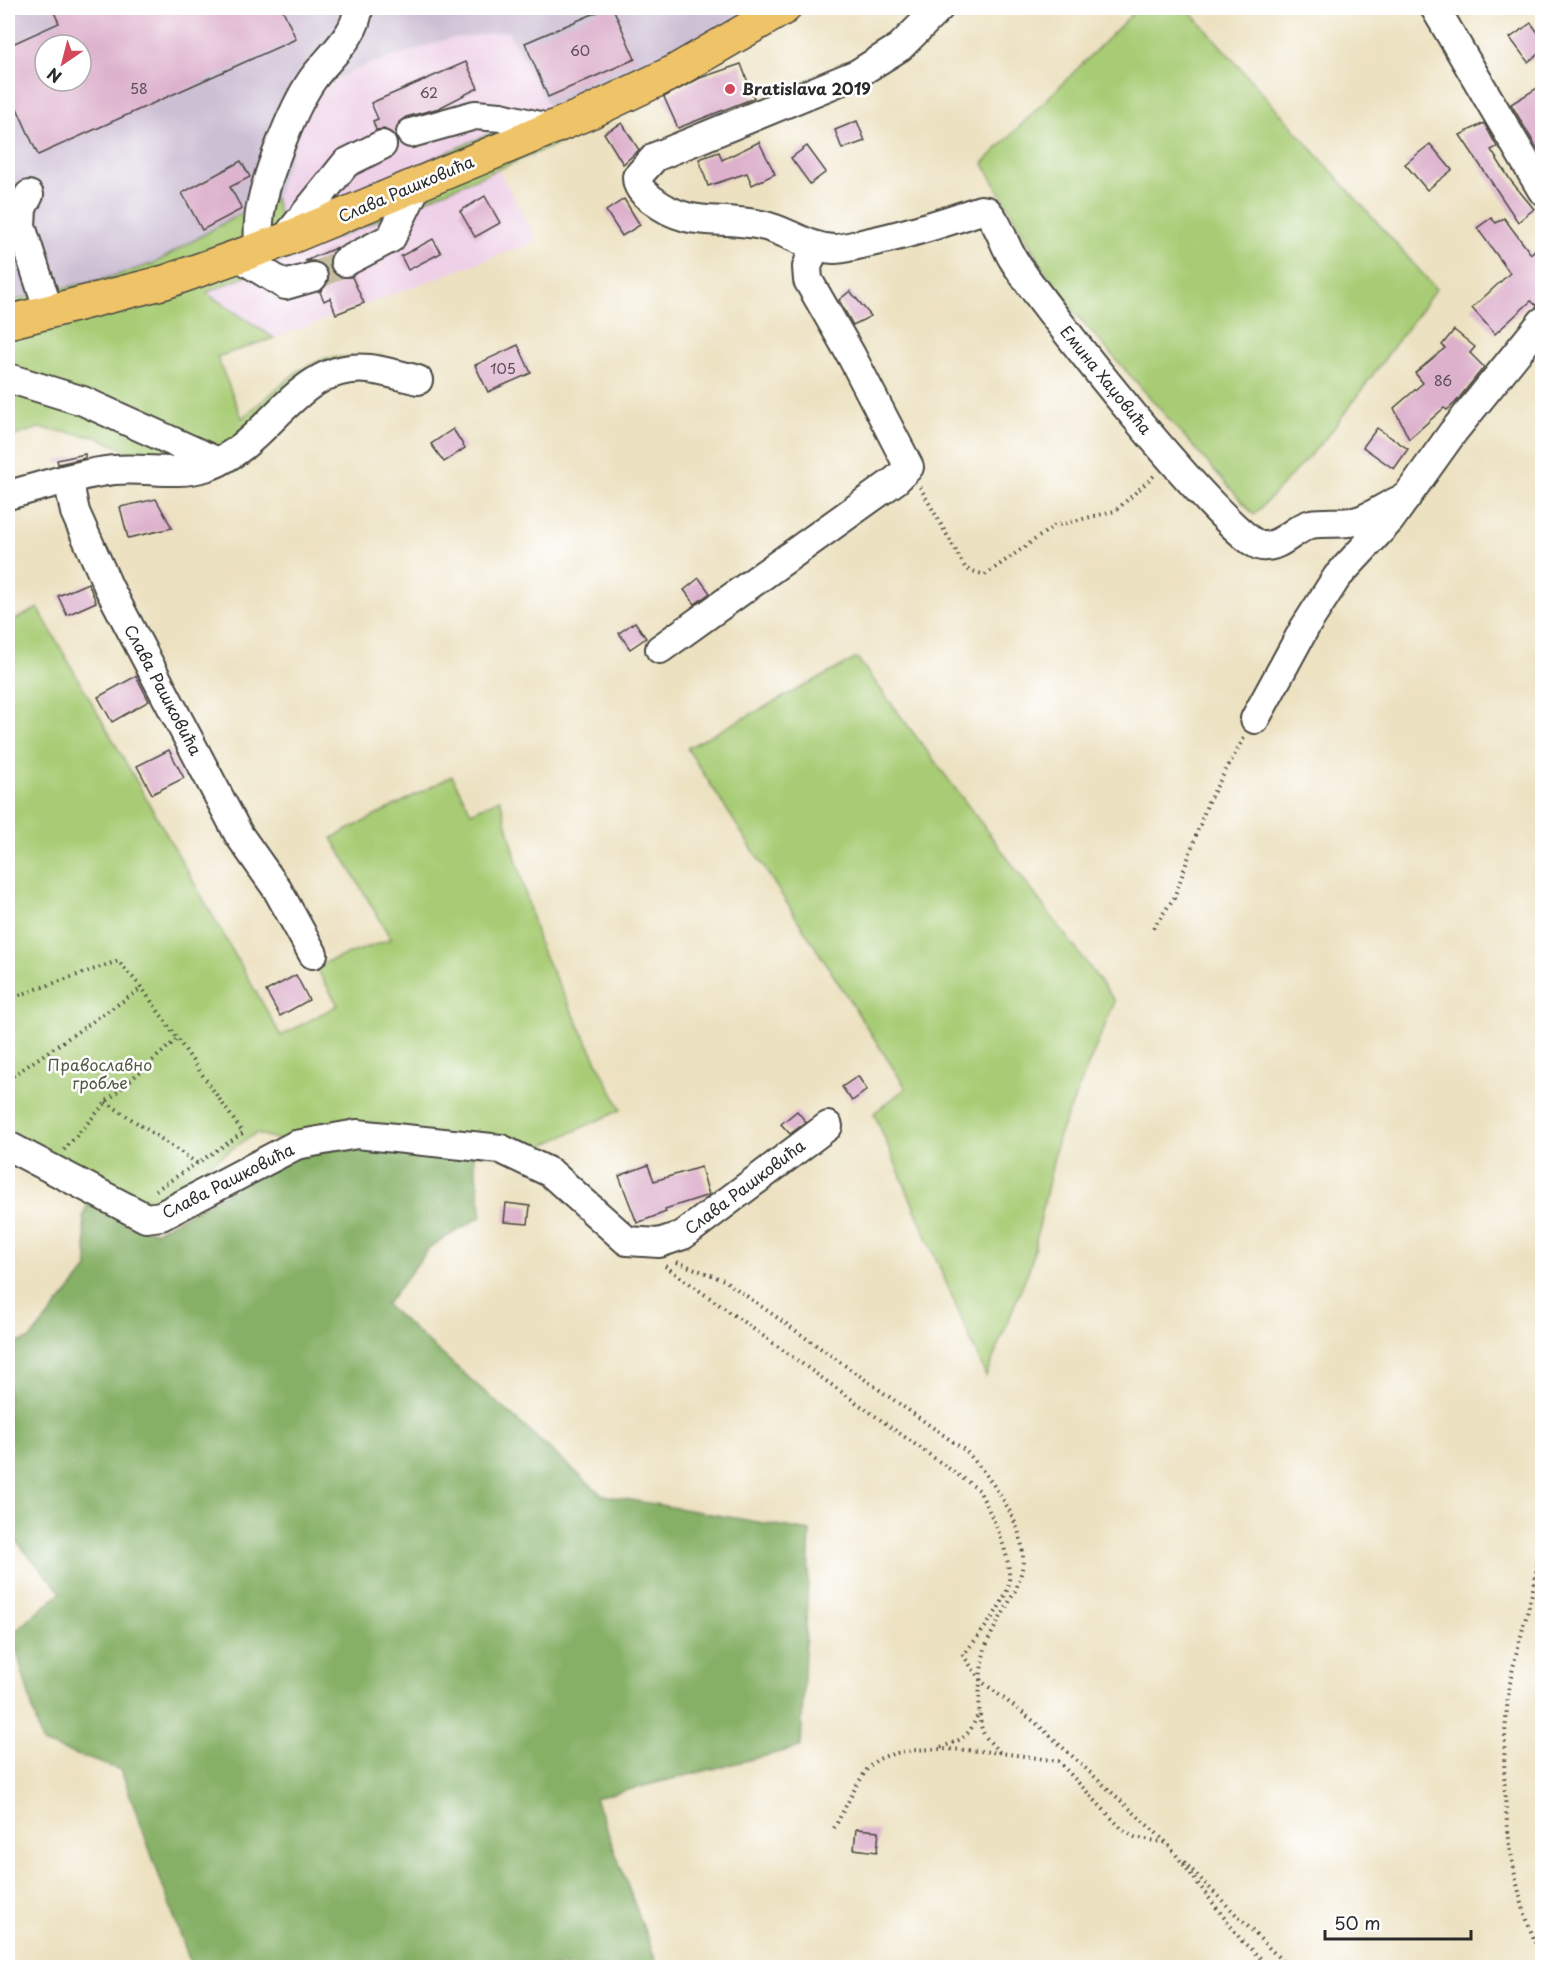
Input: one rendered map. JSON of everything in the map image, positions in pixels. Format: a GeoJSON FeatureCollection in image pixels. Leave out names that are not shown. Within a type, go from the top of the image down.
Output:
{"type":"FeatureCollection","features":[{"type":"Feature","properties":{"kind":"main road","name":"Слава Рашковића"},"geometry":{"type":"LineString","coordinates":[[8,322],[165,282],[260,248],[417,185],[552,129],[672,73],[784,8]]}},
{"type":"Feature","properties":{"kind":"street"},"geometry":{"type":"LineString","coordinates":[[313,277],[285,285],[260,248],[258,220],[285,134],[312,80],[343,43],[358,14],[358,8]]}},
{"type":"Feature","properties":{"kind":"street"},"geometry":{"type":"LineString","coordinates":[[660,649],[896,480],[909,467],[851,355],[808,280],[806,243],[782,230],[762,225],[709,222],[681,216],[646,195],[640,188],[637,177],[655,157],[804,98],[876,64],[907,40],[939,8]]}},
{"type":"Feature","properties":{"kind":"street"},"geometry":{"type":"LineString","coordinates":[[1435,8],[1542,190]]}},
{"type":"Feature","properties":{"kind":"street"},"geometry":{"type":"LineString","coordinates":[[411,133],[475,115],[501,117],[552,129]]}},
{"type":"Feature","properties":{"kind":"street"},"geometry":{"type":"LineString","coordinates":[[260,248],[346,163],[382,145]]}},
{"type":"Feature","properties":{"kind":"street"},"geometry":{"type":"LineString","coordinates":[[345,262],[391,238],[417,185]]}},
{"type":"Feature","properties":{"kind":"street"},"geometry":{"type":"LineString","coordinates":[[29,195],[22,208],[21,226],[49,312]]}},
{"type":"Feature","properties":{"kind":"street","name":"Емина Хаџовића"},"geometry":{"type":"LineString","coordinates":[[806,243],[836,249],[869,242],[981,210],[987,211],[995,219],[1012,258],[1096,371],[1228,524],[1254,545],[1274,545],[1310,524],[1363,519],[1391,502],[1406,498]]}},
{"type":"Feature","properties":{"kind":"street"},"geometry":{"type":"LineString","coordinates":[[1255,719],[1305,627],[1337,577],[1382,531],[1453,432],[1542,322]]}},
{"type":"Feature","properties":{"kind":"street"},"geometry":{"type":"LineString","coordinates":[[8,495],[95,473],[134,469],[182,472],[218,462],[255,439],[294,397],[321,377],[348,370],[368,369],[418,380]]}},
{"type":"Feature","properties":{"kind":"street"},"geometry":{"type":"LineString","coordinates":[[8,378],[83,401],[218,462]]}},
{"type":"Feature","properties":{"kind":"street","name":"Слава Рашковића"},"geometry":{"type":"LineString","coordinates":[[72,478],[71,493],[75,512],[110,588],[239,835],[277,889],[313,954]]}},
{"type":"Feature","properties":{"kind":"street","name":"Слава Рашковића"},"geometry":{"type":"LineString","coordinates":[[8,1146],[146,1218],[161,1216],[296,1145],[357,1134],[472,1144],[501,1149],[551,1173],[627,1241],[659,1243],[682,1235],[828,1126]]}},
{"type":"Feature","properties":{"kind":"path"},"geometry":{"type":"LineString","coordinates":[[909,467],[966,568],[985,575],[1054,526],[1115,511],[1172,459]]}},
{"type":"Feature","properties":{"kind":"path"},"geometry":{"type":"LineString","coordinates":[[1153,928],[1174,898],[1208,801],[1255,719]]}},
{"type":"Feature","properties":{"kind":"path"},"geometry":{"type":"LineString","coordinates":[[8,999],[118,961],[142,988],[178,1038],[243,1133],[147,1196]]}},
{"type":"Feature","properties":{"kind":"path"},"geometry":{"type":"LineString","coordinates":[[8,1079],[142,988]]}},
{"type":"Feature","properties":{"kind":"path"},"geometry":{"type":"LineString","coordinates":[[57,1157],[106,1102],[178,1038]]}},
{"type":"Feature","properties":{"kind":"path"},"geometry":{"type":"LineString","coordinates":[[106,1102],[197,1163]]}},
{"type":"Feature","properties":{"kind":"path"},"geometry":{"type":"LineString","coordinates":[[627,1241],[702,1290],[979,1490],[1001,1535],[1009,1582],[990,1622],[963,1655],[981,1681],[1035,1723],[1167,1843],[1289,1968]]}},
{"type":"Feature","properties":{"kind":"path"},"geometry":{"type":"LineString","coordinates":[[674,1261],[724,1280],[966,1451],[985,1472],[1019,1534],[1023,1558],[1020,1578],[986,1647],[981,1681],[982,1732],[1000,1753]]}},
{"type":"Feature","properties":{"kind":"path"},"geometry":{"type":"LineString","coordinates":[[1542,1511],[1535,1580],[1509,1690],[1505,1785],[1515,1883],[1529,1930],[1542,1958]]}},
{"type":"Feature","properties":{"kind":"path"},"geometry":{"type":"LineString","coordinates":[[834,1828],[871,1764],[888,1755],[939,1748],[960,1741],[970,1733],[980,1711]]}},
{"type":"Feature","properties":{"kind":"path"},"geometry":{"type":"LineString","coordinates":[[939,1748],[1058,1761],[1121,1828],[1135,1837],[1167,1843],[1242,1941],[1271,1968]]}},
{"type":"Feature","properties":{"kind":"shaded area"},"geometry":{"type":"Polygon","coordinates":[[[8,8],[756,8],[619,78],[549,107],[508,31],[448,39],[365,66],[315,88],[275,198],[229,220],[155,263],[111,277],[8,301],[8,8]]]}},
{"type":"Feature","properties":{"kind":"shaded area"},"geometry":{"type":"Polygon","coordinates":[[[508,31],[549,107],[282,226],[275,198],[315,89],[365,66],[448,39],[508,31]]]}},
{"type":"Feature","properties":{"kind":"shaded area"},"geometry":{"type":"Polygon","coordinates":[[[499,170],[537,241],[274,338],[206,293],[499,170]]]}},
{"type":"Feature","properties":{"kind":"green space"},"geometry":{"type":"Polygon","coordinates":[[[1138,8],[1187,8],[1436,289],[1327,437],[1254,515],[1059,295],[983,163],[1138,8]]]}},
{"type":"Feature","properties":{"kind":"green space"},"geometry":{"type":"Polygon","coordinates":[[[549,107],[572,138],[206,293],[274,338],[217,357],[242,418],[298,371],[326,358],[382,356],[381,378],[352,378],[317,395],[268,443],[164,467],[96,437],[39,428],[8,438],[8,301],[111,277],[155,263],[229,220],[275,198],[283,226],[549,107]]]}},
{"type":"Feature","properties":{"kind":"green space","name":"Православно гробље"},"geometry":{"type":"Polygon","coordinates":[[[38,608],[281,1036],[338,1005],[315,966],[391,939],[332,838],[452,776],[471,812],[500,799],[540,947],[621,1110],[520,1156],[296,1145],[256,1133],[151,1203],[8,1133],[8,623],[38,608]]]}},
{"type":"Feature","properties":{"kind":"green space"},"geometry":{"type":"Polygon","coordinates":[[[857,658],[1115,1001],[1058,1138],[1031,1264],[986,1376],[874,1113],[906,1088],[687,748],[857,658]]]}},
{"type":"Feature","properties":{"kind":"green space"},"geometry":{"type":"Polygon","coordinates":[[[351,1142],[473,1151],[482,1216],[430,1247],[386,1305],[602,1495],[810,1531],[801,1747],[595,1798],[658,1967],[192,1967],[121,1770],[42,1743],[12,1634],[61,1592],[8,1532],[8,1345],[30,1339],[88,1268],[83,1216],[89,1201],[130,1226],[156,1232],[298,1153],[351,1142]]]}},
{"type":"Feature","properties":{"kind":"building"},"geometry":{"type":"Polygon","coordinates":[[[52,8],[282,8],[296,39],[38,155],[8,88],[8,46],[33,35],[33,93],[93,93],[93,33],[37,33],[59,23],[52,8]]]}},
{"type":"Feature","properties":{"kind":"building"},"geometry":{"type":"Polygon","coordinates":[[[607,8],[613,8],[635,59],[548,97],[525,43],[607,8]]]}},
{"type":"Feature","properties":{"kind":"building"},"geometry":{"type":"Polygon","coordinates":[[[1531,23],[1542,38],[1542,51],[1528,62],[1510,38],[1531,23]]]}},
{"type":"Feature","properties":{"kind":"building"},"geometry":{"type":"Polygon","coordinates":[[[466,62],[478,88],[439,108],[406,117],[399,122],[395,136],[384,129],[376,130],[373,121],[378,119],[371,103],[466,62]]]}},
{"type":"Feature","properties":{"kind":"building"},"geometry":{"type":"Polygon","coordinates":[[[741,64],[754,98],[678,128],[664,97],[700,78],[741,64]]]}},
{"type":"Feature","properties":{"kind":"building"},"geometry":{"type":"Polygon","coordinates":[[[1542,85],[1542,147],[1538,150],[1511,104],[1542,85]]]}},
{"type":"Feature","properties":{"kind":"building"},"geometry":{"type":"Polygon","coordinates":[[[857,121],[865,141],[842,149],[835,130],[857,121]]]}},
{"type":"Feature","properties":{"kind":"building"},"geometry":{"type":"Polygon","coordinates":[[[622,123],[639,150],[623,164],[604,133],[622,123]]]}},
{"type":"Feature","properties":{"kind":"building"},"geometry":{"type":"Polygon","coordinates":[[[1484,123],[1497,147],[1491,150],[1511,181],[1534,209],[1518,222],[1460,135],[1484,123]]]}},
{"type":"Feature","properties":{"kind":"building"},"geometry":{"type":"Polygon","coordinates":[[[759,142],[775,174],[752,185],[747,173],[708,186],[699,159],[719,152],[722,160],[759,142]]]}},
{"type":"Feature","properties":{"kind":"building"},"geometry":{"type":"Polygon","coordinates":[[[1430,144],[1452,170],[1427,190],[1405,164],[1430,144]]]}},
{"type":"Feature","properties":{"kind":"building"},"geometry":{"type":"Polygon","coordinates":[[[807,146],[826,172],[810,184],[791,158],[807,146]]]}},
{"type":"Feature","properties":{"kind":"building"},"geometry":{"type":"Polygon","coordinates":[[[241,161],[250,177],[230,187],[242,209],[202,230],[182,193],[241,161]]]}},
{"type":"Feature","properties":{"kind":"building"},"geometry":{"type":"Polygon","coordinates":[[[485,196],[500,223],[475,237],[460,211],[485,196]]]}},
{"type":"Feature","properties":{"kind":"building"},"geometry":{"type":"Polygon","coordinates":[[[624,199],[640,225],[622,236],[606,211],[624,199]]]}},
{"type":"Feature","properties":{"kind":"building"},"geometry":{"type":"Polygon","coordinates":[[[1491,218],[1496,223],[1504,218],[1531,254],[1542,242],[1542,306],[1537,306],[1531,301],[1495,334],[1472,308],[1510,273],[1477,228],[1491,218]]]}},
{"type":"Feature","properties":{"kind":"building"},"geometry":{"type":"Polygon","coordinates":[[[433,239],[441,253],[408,270],[401,256],[433,239]]]}},
{"type":"Feature","properties":{"kind":"building"},"geometry":{"type":"Polygon","coordinates":[[[338,247],[331,254],[330,269],[337,276],[352,277],[364,303],[336,314],[330,298],[324,301],[320,292],[329,282],[329,272],[318,261],[305,261],[338,247]]]}},
{"type":"Feature","properties":{"kind":"building"},"geometry":{"type":"Polygon","coordinates":[[[850,291],[871,316],[853,325],[839,300],[850,291]]]}},
{"type":"Feature","properties":{"kind":"building"},"geometry":{"type":"Polygon","coordinates":[[[1454,330],[1475,347],[1470,353],[1484,367],[1455,403],[1447,410],[1444,408],[1409,439],[1394,408],[1423,383],[1415,373],[1445,348],[1442,345],[1454,330]]]}},
{"type":"Feature","properties":{"kind":"building"},"geometry":{"type":"Polygon","coordinates":[[[518,345],[531,373],[488,392],[475,365],[518,345]]]}},
{"type":"Feature","properties":{"kind":"building"},"geometry":{"type":"Polygon","coordinates":[[[1377,428],[1408,449],[1394,469],[1363,447],[1377,428]]]}},
{"type":"Feature","properties":{"kind":"building"},"geometry":{"type":"Polygon","coordinates":[[[453,429],[465,448],[444,462],[431,444],[453,429]]]}},
{"type":"Feature","properties":{"kind":"building"},"geometry":{"type":"Polygon","coordinates":[[[85,454],[85,458],[58,464],[57,460],[85,454]]]}},
{"type":"Feature","properties":{"kind":"building"},"geometry":{"type":"Polygon","coordinates":[[[156,499],[172,528],[128,538],[120,507],[156,499]]]}},
{"type":"Feature","properties":{"kind":"building"},"geometry":{"type":"Polygon","coordinates":[[[699,578],[710,593],[695,604],[684,590],[699,578]]]}},
{"type":"Feature","properties":{"kind":"building"},"geometry":{"type":"Polygon","coordinates":[[[88,583],[96,602],[67,615],[58,596],[88,583]]]}},
{"type":"Feature","properties":{"kind":"building"},"geometry":{"type":"Polygon","coordinates":[[[635,622],[646,638],[630,649],[619,633],[635,622]]]}},
{"type":"Feature","properties":{"kind":"building"},"geometry":{"type":"Polygon","coordinates":[[[136,676],[149,701],[112,722],[98,697],[136,676]]]}},
{"type":"Feature","properties":{"kind":"building"},"geometry":{"type":"Polygon","coordinates":[[[169,750],[184,778],[152,794],[137,766],[169,750]]]}},
{"type":"Feature","properties":{"kind":"building"},"geometry":{"type":"Polygon","coordinates":[[[296,975],[309,1000],[280,1016],[266,991],[296,975]]]}},
{"type":"Feature","properties":{"kind":"building"},"geometry":{"type":"Polygon","coordinates":[[[858,1076],[867,1090],[852,1101],[842,1087],[858,1076]]]}},
{"type":"Feature","properties":{"kind":"building"},"geometry":{"type":"Polygon","coordinates":[[[797,1111],[806,1122],[790,1134],[781,1124],[797,1111]]]}},
{"type":"Feature","properties":{"kind":"building"},"geometry":{"type":"Polygon","coordinates":[[[648,1165],[654,1181],[701,1167],[709,1195],[665,1209],[666,1212],[637,1223],[619,1176],[648,1165]]]}},
{"type":"Feature","properties":{"kind":"building"},"geometry":{"type":"Polygon","coordinates":[[[506,1203],[530,1206],[528,1224],[504,1222],[506,1203]]]}},
{"type":"Feature","properties":{"kind":"building"},"geometry":{"type":"Polygon","coordinates":[[[856,1829],[879,1831],[877,1852],[854,1849],[856,1829]]]}},
{"type":"Feature","properties":{"kind":"tunnel"},"geometry":{"type":"LineString","coordinates":[[313,277],[345,262]]}},
{"type":"Feature","properties":{"kind":"place","name":"Bratislava 2019"},"geometry":{"type":"Point","coordinates":[730,89]}}]}
